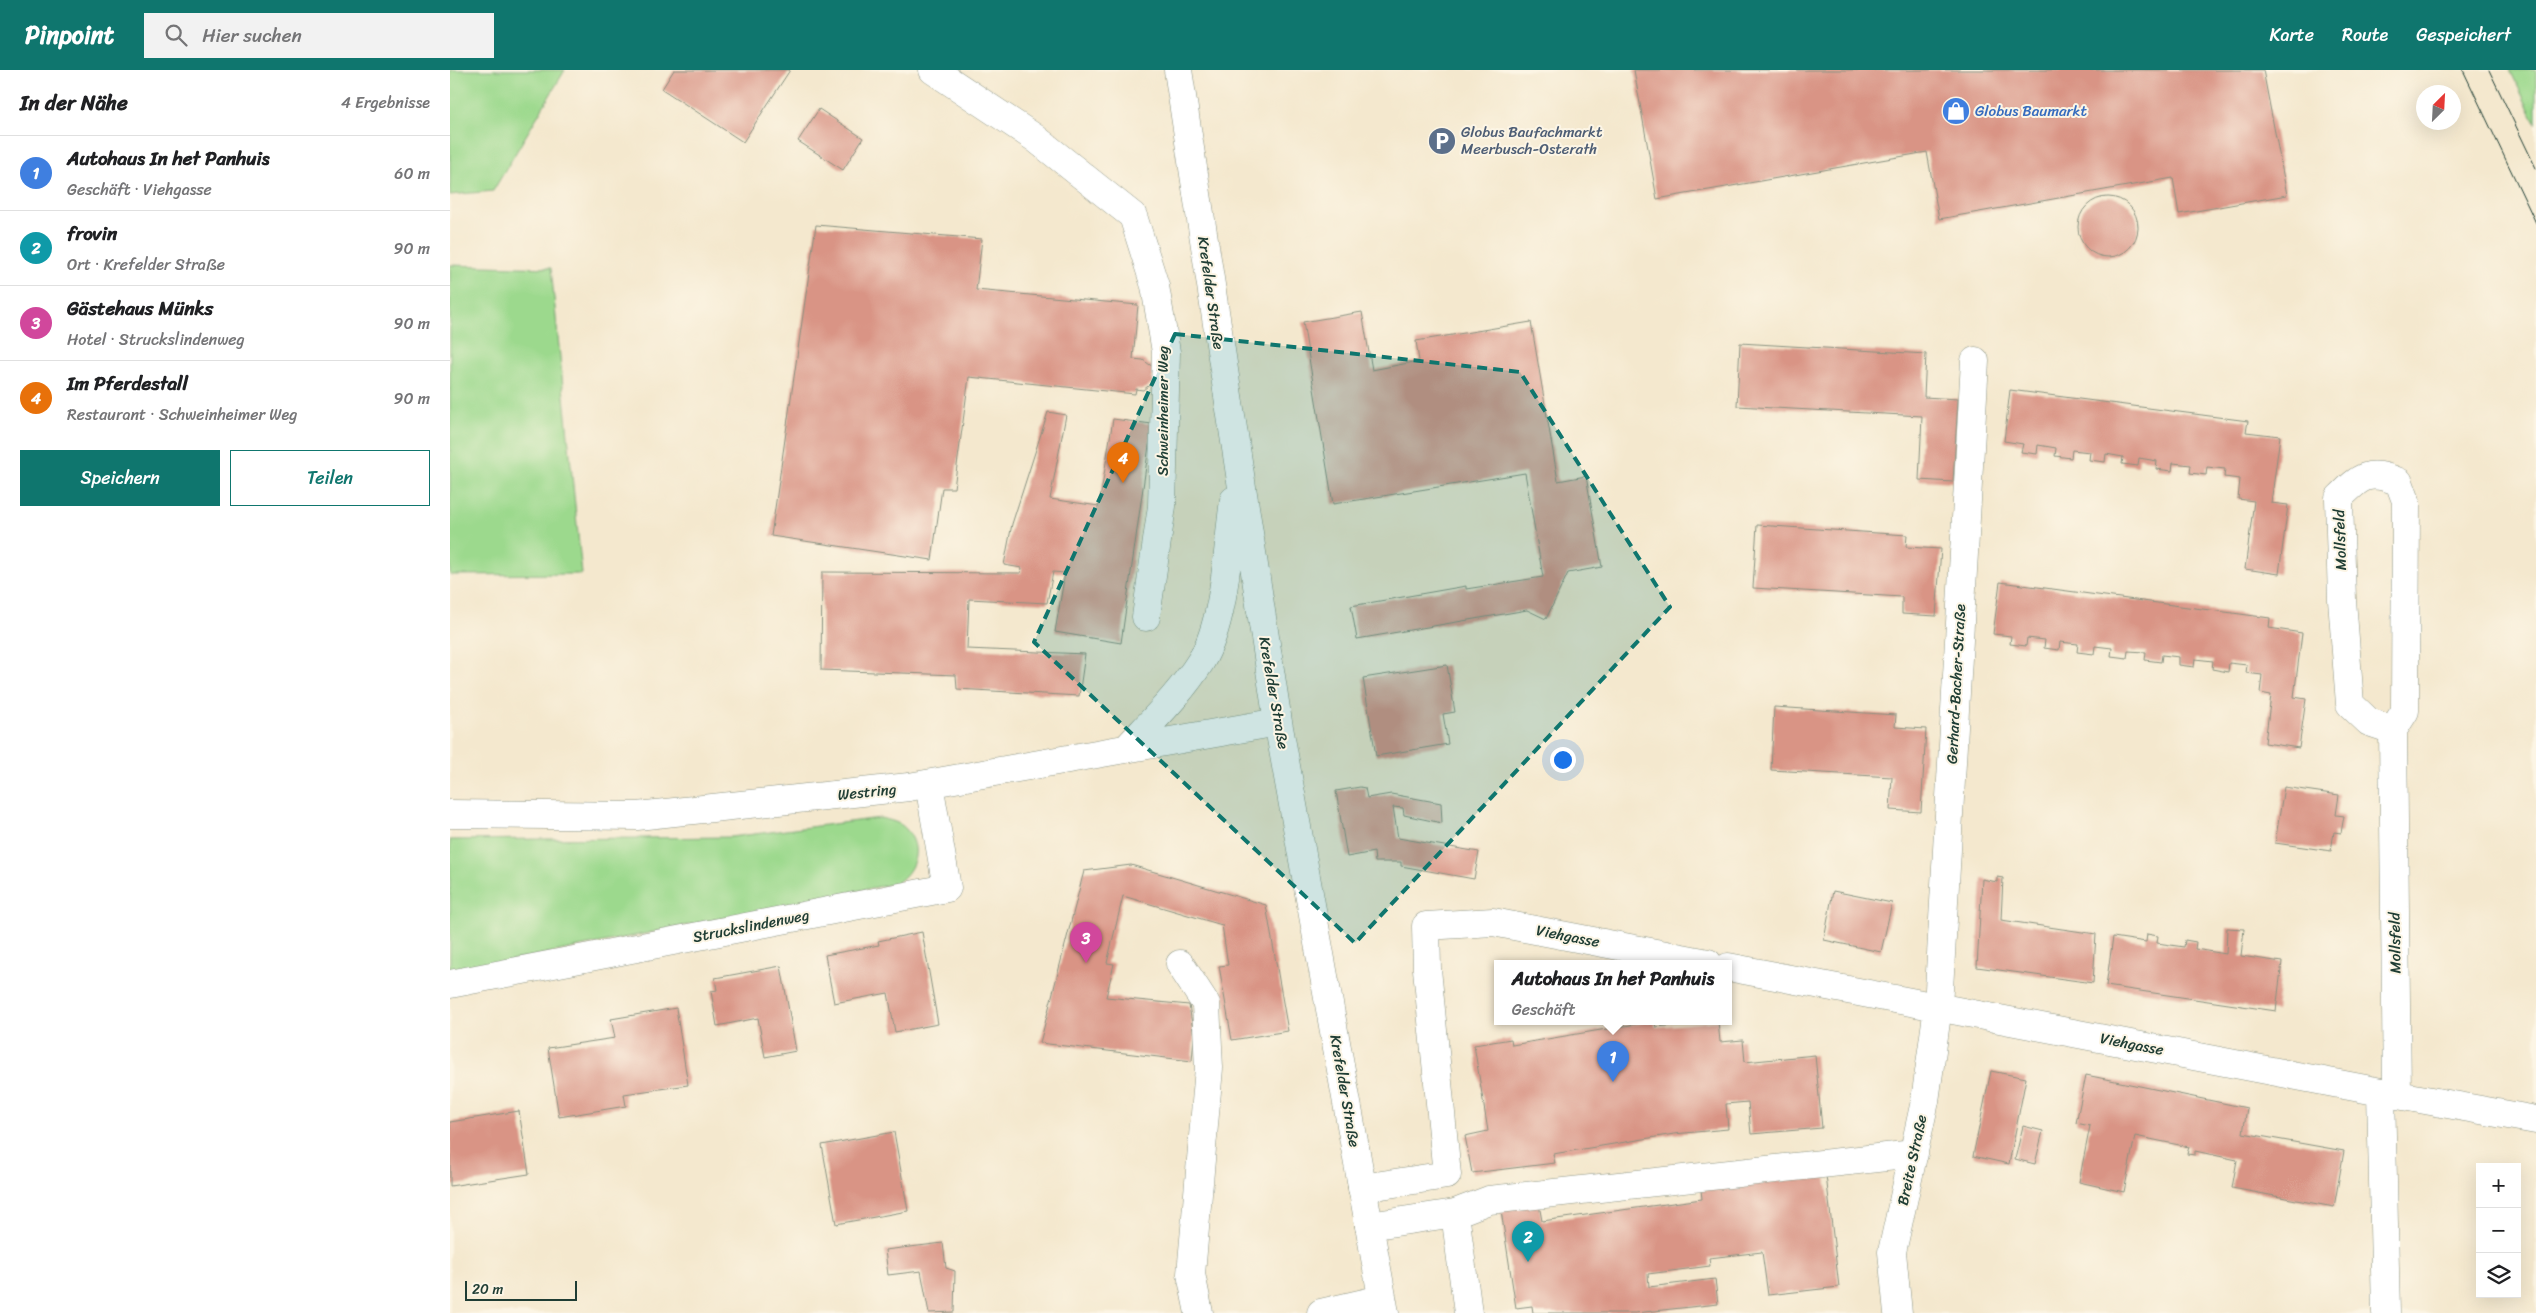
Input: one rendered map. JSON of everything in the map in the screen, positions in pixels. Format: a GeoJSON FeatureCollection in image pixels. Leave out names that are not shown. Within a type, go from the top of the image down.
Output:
{"type":"FeatureCollection","features":[{"type":"Feature","properties":{"kind":"street","name":"Schweinheimer Weg"},"geometry":{"type":"LineString","coordinates":[[933,70],[1035,138],[1132,216],[1155,286],[1166,352],[1162,506],[1146,617]]}},
{"type":"Feature","properties":{"kind":"street","name":"Krefelder Straße"},"geometry":{"type":"LineString","coordinates":[[1178,70],[1278,722],[1383,1306]]}},
{"type":"Feature","properties":{"kind":"street","name":"Gerhard-Bacher-Straße"},"geometry":{"type":"LineString","coordinates":[[1938,1007],[1975,361]]}},
{"type":"Feature","properties":{"kind":"street"},"geometry":{"type":"LineString","coordinates":[[1126,749],[1176,695],[1201,660],[1212,636],[1218,616],[1238,470]]}},
{"type":"Feature","properties":{"kind":"street","name":"Mollsfeld"},"geometry":{"type":"LineString","coordinates":[[2386,1313],[2392,730],[2405,712],[2406,500],[2399,482],[2380,474],[2358,479],[2339,498],[2342,600],[2350,704],[2369,722],[2392,730]]}},
{"type":"Feature","properties":{"kind":"street","name":"Westring"},"geometry":{"type":"LineString","coordinates":[[450,814],[637,816],[929,784],[1278,722]]}},
{"type":"Feature","properties":{"kind":"street","name":"Struckslindenweg"},"geometry":{"type":"LineString","coordinates":[[450,984],[948,888],[929,784]]}},
{"type":"Feature","properties":{"kind":"street","name":"Viehgasse"},"geometry":{"type":"LineString","coordinates":[[1362,1188],[1447,1175],[1427,969],[1426,926],[1494,922],[1692,960]]}},
{"type":"Feature","properties":{"kind":"street"},"geometry":{"type":"LineString","coordinates":[[1180,964],[1206,1004],[1209,1068],[1191,1274],[1199,1313]]}},
{"type":"Feature","properties":{"kind":"street","name":"Viehgasse"},"geometry":{"type":"LineString","coordinates":[[1732,968],[2389,1094],[2536,1120]]}},
{"type":"Feature","properties":{"kind":"street","name":"Breite Straße"},"geometry":{"type":"LineString","coordinates":[[1898,1313],[1892,1252],[1926,1101],[1938,1007]]}},
{"type":"Feature","properties":{"kind":"street"},"geometry":{"type":"LineString","coordinates":[[1369,1226],[1455,1213],[1489,1200],[1914,1154]]}},
{"type":"Feature","properties":{"kind":"street"},"geometry":{"type":"LineString","coordinates":[[1455,1213],[1468,1313]]}},
{"type":"Feature","properties":{"kind":"street"},"geometry":{"type":"LineString","coordinates":[[1321,1313],[1383,1306]]}},
{"type":"Feature","properties":{"kind":"highlighted area"},"geometry":{"type":"Polygon","coordinates":[[[1175,334],[1520,372],[1670,607],[1355,943],[1034,642],[1175,334]]]}},
{"type":"Feature","properties":{"kind":"green space"},"geometry":{"type":"Polygon","coordinates":[[[450,70],[565,70],[493,191],[450,195],[450,70]]]}},
{"type":"Feature","properties":{"kind":"green space"},"geometry":{"type":"Polygon","coordinates":[[[2510,70],[2536,70],[2536,124],[2510,70]]]}},
{"type":"Feature","properties":{"kind":"green space"},"geometry":{"type":"Polygon","coordinates":[[[450,265],[551,268],[582,574],[450,575],[450,265]]]}},
{"type":"Feature","properties":{"kind":"green space"},"geometry":{"type":"Polygon","coordinates":[[[880,818],[904,827],[914,844],[915,858],[912,865],[897,883],[450,973],[450,840],[731,837],[880,818]]]}},
{"type":"Feature","properties":{"kind":"building"},"geometry":{"type":"Polygon","coordinates":[[[674,70],[790,70],[743,142],[662,89],[674,70]]]}},
{"type":"Feature","properties":{"kind":"building","name":"Globus Baumarkt"},"geometry":{"type":"Polygon","coordinates":[[[1634,70],[2263,70],[2287,195],[2179,214],[2173,178],[1939,219],[1927,152],[1657,199],[1634,70]]]}},
{"type":"Feature","properties":{"kind":"building"},"geometry":{"type":"Polygon","coordinates":[[[819,109],[863,138],[843,170],[798,141],[819,109]]]}},
{"type":"Feature","properties":{"kind":"building"},"geometry":{"type":"Polygon","coordinates":[[[2102,197],[2114,197],[2125,202],[2133,210],[2138,221],[2136,239],[2125,252],[2114,257],[2102,257],[2091,252],[2083,244],[2078,233],[2078,221],[2083,210],[2091,202],[2102,197]]]}},
{"type":"Feature","properties":{"kind":"building"},"geometry":{"type":"Polygon","coordinates":[[[816,225],[982,239],[976,290],[1138,305],[1133,359],[1143,360],[1153,367],[1152,383],[1143,390],[1136,389],[1135,394],[969,377],[954,488],[942,488],[932,560],[771,536],[816,225]]]}},
{"type":"Feature","properties":{"kind":"building"},"geometry":{"type":"Polygon","coordinates":[[[1362,312],[1372,370],[1419,361],[1416,341],[1531,322],[1558,481],[1586,476],[1602,567],[1568,573],[1546,619],[1527,610],[1357,639],[1351,606],[1466,586],[1466,589],[1543,577],[1525,473],[1333,504],[1303,322],[1362,312]]]}},
{"type":"Feature","properties":{"kind":"building"},"geometry":{"type":"Polygon","coordinates":[[[1740,343],[1926,354],[1924,397],[1958,399],[1953,482],[1919,480],[1922,416],[1737,406],[1740,343]]]}},
{"type":"Feature","properties":{"kind":"building"},"geometry":{"type":"Polygon","coordinates":[[[2010,390],[2248,421],[2246,432],[2280,436],[2271,503],[2288,505],[2279,574],[2245,569],[2254,501],[2238,499],[2240,479],[2224,477],[2225,469],[2207,467],[2206,475],[2190,473],[2191,465],[2173,463],[2172,471],[2156,469],[2157,461],[2139,458],[2138,466],[2122,464],[2123,457],[2106,454],[2105,462],[2089,460],[2090,452],[2072,450],[2071,458],[2055,456],[2056,448],[2038,445],[2037,454],[2021,452],[2023,444],[2004,441],[2010,390]]]}},
{"type":"Feature","properties":{"kind":"building"},"geometry":{"type":"Polygon","coordinates":[[[1048,412],[1066,415],[1050,499],[1099,506],[1113,419],[1152,424],[1121,643],[1055,632],[1065,573],[1053,572],[1047,603],[969,599],[967,649],[1085,654],[1079,696],[957,689],[956,675],[821,670],[822,572],[1021,573],[1022,568],[1004,565],[1012,524],[1048,412]]]}},
{"type":"Feature","properties":{"kind":"building"},"geometry":{"type":"Polygon","coordinates":[[[1757,525],[1907,535],[1906,547],[1941,549],[1936,616],[1902,614],[1902,597],[1753,588],[1757,525]]]}},
{"type":"Feature","properties":{"kind":"building"},"geometry":{"type":"Polygon","coordinates":[[[2000,582],[2270,618],[2269,628],[2302,633],[2294,697],[2306,699],[2299,748],[2265,743],[2271,695],[2260,693],[2262,675],[2246,673],[2247,665],[2229,663],[2228,672],[2212,669],[2213,661],[2195,659],[2194,667],[2179,665],[2179,657],[2162,655],[2161,662],[2145,660],[2146,652],[2128,651],[2127,658],[2111,656],[2112,648],[2095,646],[2094,654],[2077,652],[2078,644],[2060,642],[2059,650],[2044,648],[2045,640],[2027,638],[2026,646],[2010,644],[2011,636],[1993,634],[2000,582]]]}},
{"type":"Feature","properties":{"kind":"building"},"geometry":{"type":"Polygon","coordinates":[[[1447,665],[1455,712],[1443,714],[1448,744],[1376,756],[1363,678],[1447,665]]]}},
{"type":"Feature","properties":{"kind":"building"},"geometry":{"type":"Polygon","coordinates":[[[1774,707],[1896,715],[1895,727],[1926,729],[1921,812],[1890,810],[1892,777],[1771,770],[1774,707]]]}},
{"type":"Feature","properties":{"kind":"building"},"geometry":{"type":"Polygon","coordinates":[[[1360,787],[1365,788],[1367,798],[1391,794],[1441,803],[1442,823],[1404,815],[1403,808],[1393,807],[1398,838],[1479,852],[1474,879],[1401,866],[1401,862],[1375,862],[1374,852],[1347,857],[1336,791],[1360,787]]]}},
{"type":"Feature","properties":{"kind":"building"},"geometry":{"type":"Polygon","coordinates":[[[2284,787],[2339,795],[2336,815],[2344,816],[2341,833],[2334,832],[2331,851],[2275,843],[2284,787]]]}},
{"type":"Feature","properties":{"kind":"building"},"geometry":{"type":"Polygon","coordinates":[[[1131,865],[1266,905],[1288,1031],[1232,1040],[1219,966],[1228,965],[1222,925],[1123,896],[1107,963],[1114,964],[1106,997],[1189,1005],[1194,1037],[1192,1061],[1040,1043],[1084,871],[1131,865]]]}},
{"type":"Feature","properties":{"kind":"building"},"geometry":{"type":"Polygon","coordinates":[[[1997,877],[2003,878],[2001,920],[2096,934],[2093,983],[1977,967],[1982,879],[1997,882],[1997,877]]]}},
{"type":"Feature","properties":{"kind":"building"},"geometry":{"type":"Polygon","coordinates":[[[1833,891],[1892,903],[1881,952],[1824,940],[1833,891]]]}},
{"type":"Feature","properties":{"kind":"building"},"geometry":{"type":"Polygon","coordinates":[[[2227,928],[2244,929],[2241,956],[2282,962],[2276,1011],[2106,986],[2113,937],[2146,942],[2147,934],[2158,936],[2157,943],[2184,947],[2185,940],[2196,942],[2195,949],[2226,954],[2227,928]]]}},
{"type":"Feature","properties":{"kind":"building"},"geometry":{"type":"Polygon","coordinates":[[[922,932],[938,1024],[895,1032],[888,993],[834,1003],[825,955],[879,945],[878,941],[922,932]]]}},
{"type":"Feature","properties":{"kind":"building"},"geometry":{"type":"Polygon","coordinates":[[[781,966],[796,1051],[765,1057],[758,1018],[717,1026],[711,991],[717,990],[715,978],[781,966]]]}},
{"type":"Feature","properties":{"kind":"building"},"geometry":{"type":"Polygon","coordinates":[[[676,1008],[688,1085],[624,1094],[626,1106],[559,1117],[548,1048],[615,1038],[611,1019],[676,1008]]]}},
{"type":"Feature","properties":{"kind":"building"},"geometry":{"type":"Polygon","coordinates":[[[1630,1025],[1655,1025],[1656,1027],[1718,1025],[1720,1042],[1743,1040],[1745,1062],[1815,1055],[1822,1128],[1751,1134],[1748,1102],[1726,1104],[1728,1129],[1674,1134],[1553,1154],[1555,1163],[1472,1173],[1465,1136],[1488,1131],[1474,1045],[1511,1039],[1512,1045],[1630,1025]]]}},
{"type":"Feature","properties":{"kind":"building"},"geometry":{"type":"Polygon","coordinates":[[[1991,1071],[2026,1078],[2009,1164],[1973,1156],[1991,1071]]]}},
{"type":"Feature","properties":{"kind":"building"},"geometry":{"type":"Polygon","coordinates":[[[2086,1075],[2247,1108],[2243,1133],[2344,1151],[2334,1207],[2232,1188],[2237,1160],[2195,1151],[2195,1155],[2187,1154],[2189,1147],[2135,1136],[2124,1192],[2079,1182],[2090,1126],[2076,1123],[2086,1075]]]}},
{"type":"Feature","properties":{"kind":"building"},"geometry":{"type":"Polygon","coordinates":[[[519,1111],[529,1174],[450,1186],[450,1122],[519,1111]]]}},
{"type":"Feature","properties":{"kind":"building"},"geometry":{"type":"Polygon","coordinates":[[[2023,1126],[2043,1131],[2035,1164],[2015,1159],[2023,1126]]]}},
{"type":"Feature","properties":{"kind":"building"},"geometry":{"type":"Polygon","coordinates":[[[894,1132],[908,1211],[836,1224],[822,1145],[894,1132]]]}},
{"type":"Feature","properties":{"kind":"building"},"geometry":{"type":"Polygon","coordinates":[[[1826,1175],[1839,1287],[1768,1295],[1762,1252],[1709,1258],[1710,1266],[1648,1274],[1649,1287],[1715,1279],[1718,1304],[1635,1313],[1533,1313],[1532,1306],[1516,1308],[1500,1204],[1538,1199],[1542,1221],[1702,1199],[1701,1190],[1826,1175]]]}},
{"type":"Feature","properties":{"kind":"building"},"geometry":{"type":"Polygon","coordinates":[[[943,1243],[946,1268],[955,1271],[954,1312],[929,1313],[921,1271],[888,1275],[885,1250],[943,1243]]]}},
{"type":"Feature","properties":{"kind":"tram line"},"geometry":{"type":"LineString","coordinates":[[2463,70],[2536,223]]}},
{"type":"Feature","properties":{"kind":"tram line"},"geometry":{"type":"LineString","coordinates":[[2489,70],[2536,168]]}},
{"type":"Feature","properties":{"kind":"place","name":"Globus Baumarkt"},"geometry":{"type":"Point","coordinates":[1956,111]}},
{"type":"Feature","properties":{"kind":"place","name":"Globus Baufachmarkt Meerbusch-Osterath"},"geometry":{"type":"Point","coordinates":[1442,141]}},
{"type":"Feature","properties":{"kind":"place","name":"Im Pferdestall"},"geometry":{"type":"Point","coordinates":[1123,483]}},
{"type":"Feature","properties":{"kind":"place","name":"Gästehaus Münks"},"geometry":{"type":"Point","coordinates":[1086,963]}},
{"type":"Feature","properties":{"kind":"place","name":"Autohaus In het Panhuis"},"geometry":{"type":"Point","coordinates":[1613,1082]}},
{"type":"Feature","properties":{"kind":"place","name":"frovin"},"geometry":{"type":"Point","coordinates":[1528,1262]}}]}
